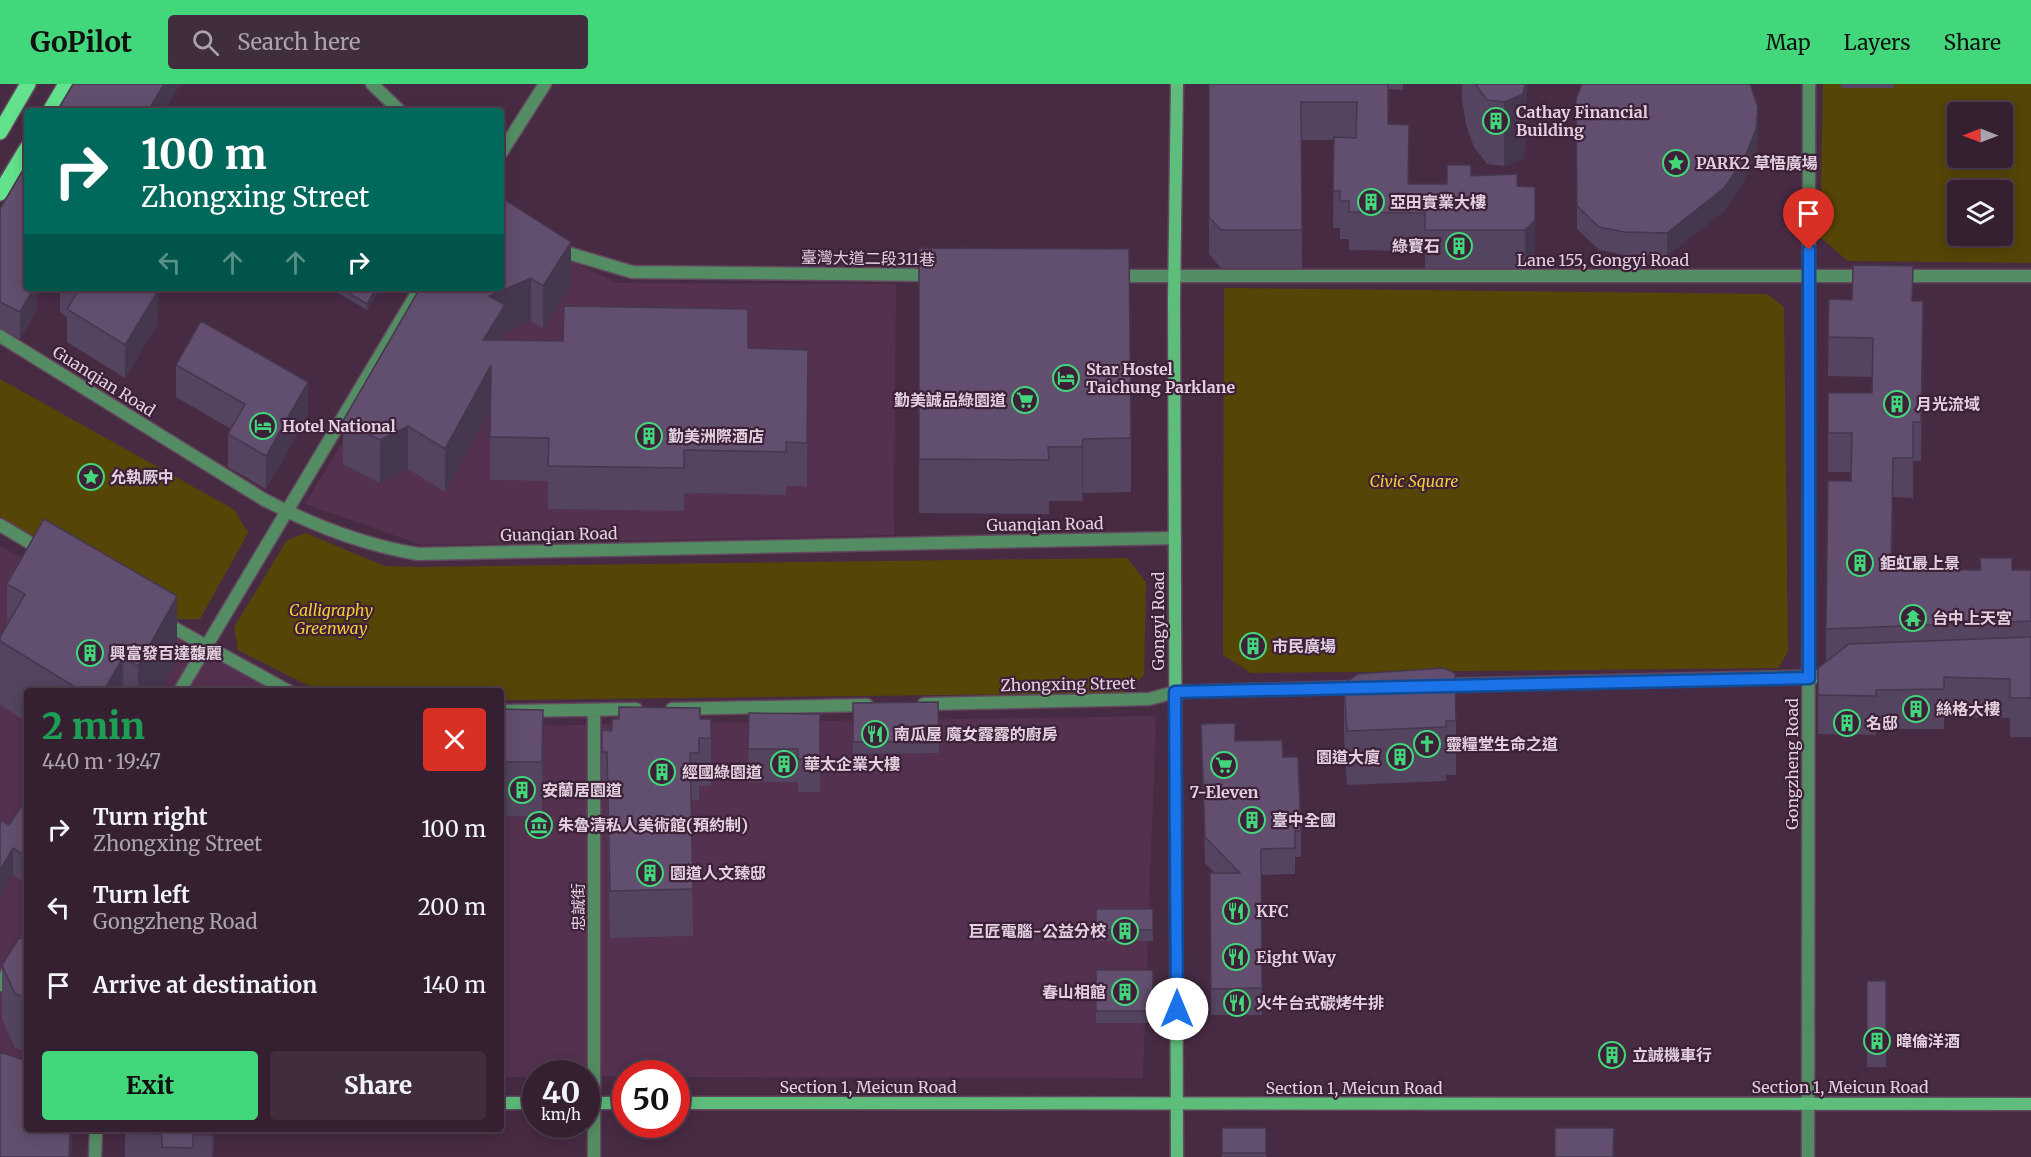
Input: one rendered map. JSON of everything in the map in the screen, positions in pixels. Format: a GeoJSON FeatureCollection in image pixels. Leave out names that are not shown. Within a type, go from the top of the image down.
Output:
{"type":"FeatureCollection","features":[{"type":"Feature","properties":{"kind":"main road"},"geometry":{"type":"LineString","coordinates":[[0,132],[28,84]]}},
{"type":"Feature","properties":{"kind":"main road"},"geometry":{"type":"LineString","coordinates":[[52,108],[66,84]]}},
{"type":"Feature","properties":{"kind":"main road"},"geometry":{"type":"LineString","coordinates":[[0,193],[24,153]]}},
{"type":"Feature","properties":{"kind":"street"},"geometry":{"type":"LineString","coordinates":[[372,84],[397,108]]}},
{"type":"Feature","properties":{"kind":"street"},"geometry":{"type":"LineString","coordinates":[[504,148],[545,84]]}},
{"type":"Feature","properties":{"kind":"street","name":"Gongyi Road"},"geometry":{"type":"LineString","coordinates":[[1177,84],[1174,538],[1177,1157]]}},
{"type":"Feature","properties":{"kind":"street","name":"Gongzheng Road"},"geometry":{"type":"LineString","coordinates":[[1808,1157],[1809,84]]}},
{"type":"Feature","properties":{"kind":"street","name":"臺灣大道二段311巷"},"geometry":{"type":"LineString","coordinates":[[545,238],[568,253],[632,272],[951,275]]}},
{"type":"Feature","properties":{"kind":"street"},"geometry":{"type":"LineString","coordinates":[[1105,276],[1176,276]]}},
{"type":"Feature","properties":{"kind":"street","name":"Lane 155, Gongyi Road"},"geometry":{"type":"LineString","coordinates":[[1176,276],[2031,276]]}},
{"type":"Feature","properties":{"kind":"street"},"geometry":{"type":"LineString","coordinates":[[181,688],[418,291]]}},
{"type":"Feature","properties":{"kind":"street","name":"Guanqian Road"},"geometry":{"type":"LineString","coordinates":[[0,336],[288,512],[307,522],[382,548],[418,554],[1174,538]]}},
{"type":"Feature","properties":{"kind":"street"},"geometry":{"type":"LineString","coordinates":[[0,525],[57,558]]}},
{"type":"Feature","properties":{"kind":"street"},"geometry":{"type":"LineString","coordinates":[[158,619],[206,648],[282,688]]}},
{"type":"Feature","properties":{"kind":"street"},"geometry":{"type":"LineString","coordinates":[[1419,685],[1845,676]]}},
{"type":"Feature","properties":{"kind":"street","name":"Zhongxing Street"},"geometry":{"type":"LineString","coordinates":[[914,704],[1149,699],[1175,692],[1372,687]]}},
{"type":"Feature","properties":{"kind":"street"},"geometry":{"type":"LineString","coordinates":[[504,711],[881,704]]}},
{"type":"Feature","properties":{"kind":"street","name":"忠誠街"},"geometry":{"type":"LineString","coordinates":[[590,1060],[594,710]]}},
{"type":"Feature","properties":{"kind":"street"},"geometry":{"type":"LineString","coordinates":[[0,985],[24,946]]}},
{"type":"Feature","properties":{"kind":"street"},"geometry":{"type":"LineString","coordinates":[[504,1103],[522,1103]]}},
{"type":"Feature","properties":{"kind":"street","name":"Section 1, Meicun Road"},"geometry":{"type":"LineString","coordinates":[[690,1103],[2031,1104]]}},
{"type":"Feature","properties":{"kind":"street"},"geometry":{"type":"LineString","coordinates":[[95,1157],[96,1132]]}},
{"type":"Feature","properties":{"kind":"street","name":"忠誠街"},"geometry":{"type":"LineString","coordinates":[[593,1138],[594,1157]]}},
{"type":"Feature","properties":{"kind":"shaded area"},"geometry":{"type":"Polygon","coordinates":[[[525,240],[618,283],[896,284],[894,535],[422,545],[305,504],[434,291],[504,291],[504,282],[525,240]]]}},
{"type":"Feature","properties":{"kind":"shaded area"},"geometry":{"type":"Polygon","coordinates":[[[0,546],[278,688],[24,688],[24,1069],[0,1065],[0,546]]]}},
{"type":"Feature","properties":{"kind":"shaded area"},"geometry":{"type":"Polygon","coordinates":[[[1156,716],[1143,1078],[690,1077],[690,1060],[612,1060],[612,1077],[600,1076],[600,1060],[522,1060],[522,1077],[504,1077],[504,726],[1156,716]]]}},
{"type":"Feature","properties":{"kind":"green space"},"geometry":{"type":"Polygon","coordinates":[[[1823,84],[2031,84],[2031,263],[1848,261],[1820,237],[1823,84]]]}},
{"type":"Feature","properties":{"kind":"green space","name":"Civic Square"},"geometry":{"type":"Polygon","coordinates":[[[1224,288],[1767,294],[1784,307],[1788,652],[1778,668],[1251,673],[1223,655],[1224,288]]]}},
{"type":"Feature","properties":{"kind":"green space"},"geometry":{"type":"Polygon","coordinates":[[[0,379],[235,510],[248,533],[200,619],[175,619],[0,516],[0,379]]]}},
{"type":"Feature","properties":{"kind":"green space","name":"Calligraphy Greenway"},"geometry":{"type":"Polygon","coordinates":[[[306,533],[384,566],[413,567],[1127,558],[1146,582],[1144,675],[1123,693],[504,700],[504,688],[318,688],[305,684],[238,650],[234,627],[287,540],[306,533]]]}},
{"type":"Feature","properties":{"kind":"building"},"geometry":{"type":"Polygon","coordinates":[[[73,84],[164,84],[150,108],[59,108],[73,84]]]}},
{"type":"Feature","properties":{"kind":"building"},"geometry":{"type":"Polygon","coordinates":[[[1209,84],[1388,84],[1388,124],[1409,125],[1408,184],[1447,184],[1447,165],[1471,165],[1471,176],[1517,174],[1517,186],[1535,187],[1535,220],[1525,230],[1425,230],[1425,213],[1349,212],[1349,201],[1340,201],[1340,191],[1333,191],[1334,137],[1356,138],[1357,102],[1301,102],[1302,230],[1221,230],[1209,217],[1209,84]]]}},
{"type":"Feature","properties":{"kind":"building"},"geometry":{"type":"Polygon","coordinates":[[[1475,84],[1525,84],[1523,94],[1504,102],[1487,100],[1475,84]]]}},
{"type":"Feature","properties":{"kind":"building"},"geometry":{"type":"Polygon","coordinates":[[[1582,84],[1750,84],[1758,107],[1756,130],[1743,161],[1724,188],[1667,233],[1624,232],[1599,227],[1577,206],[1576,99],[1582,84]]]}},
{"type":"Feature","properties":{"kind":"building"},"geometry":{"type":"Polygon","coordinates":[[[24,168],[24,291],[32,291],[20,312],[0,302],[0,209],[24,168]]]}},
{"type":"Feature","properties":{"kind":"building"},"geometry":{"type":"Polygon","coordinates":[[[504,199],[571,242],[543,286],[531,278],[504,290],[504,199]]]}},
{"type":"Feature","properties":{"kind":"building","name":"勤美誠品綠園道"},"geometry":{"type":"Polygon","coordinates":[[[919,248],[1129,249],[1131,438],[1083,439],[1082,447],[1048,447],[1049,460],[919,459],[919,248]]]}},
{"type":"Feature","properties":{"kind":"building"},"geometry":{"type":"Polygon","coordinates":[[[1853,265],[1913,266],[1912,301],[1923,301],[1921,422],[1913,422],[1913,458],[1893,458],[1891,569],[1981,570],[1980,558],[2012,558],[2012,570],[2031,570],[2031,621],[1826,629],[1828,481],[1851,481],[1852,433],[1828,433],[1828,393],[1872,393],[1873,338],[1828,337],[1829,299],[1852,300],[1853,265]]]}},
{"type":"Feature","properties":{"kind":"building"},"geometry":{"type":"Polygon","coordinates":[[[78,291],[158,291],[125,345],[67,309],[78,291]]]}},
{"type":"Feature","properties":{"kind":"building"},"geometry":{"type":"Polygon","coordinates":[[[345,291],[374,291],[367,304],[345,291]]]}},
{"type":"Feature","properties":{"kind":"building"},"geometry":{"type":"Polygon","coordinates":[[[418,291],[501,291],[489,296],[505,305],[483,340],[563,341],[564,306],[748,309],[748,348],[808,350],[807,443],[786,442],[786,452],[684,450],[684,468],[548,466],[549,438],[490,437],[491,365],[445,449],[408,426],[380,440],[343,421],[418,291]]]}},
{"type":"Feature","properties":{"kind":"building"},"geometry":{"type":"Polygon","coordinates":[[[201,321],[308,382],[266,456],[228,434],[245,404],[176,365],[201,321]]]}},
{"type":"Feature","properties":{"kind":"building"},"geometry":{"type":"Polygon","coordinates":[[[44,519],[177,596],[138,666],[123,657],[105,688],[76,688],[0,641],[0,637],[25,594],[7,584],[44,519]]]}},
{"type":"Feature","properties":{"kind":"building"},"geometry":{"type":"Polygon","coordinates":[[[2031,637],[2031,698],[2010,698],[2010,679],[1944,677],[1944,689],[1876,690],[1876,696],[1818,695],[1818,668],[1849,644],[2031,637]]]}},
{"type":"Feature","properties":{"kind":"building"},"geometry":{"type":"Polygon","coordinates":[[[1443,668],[1455,673],[1456,721],[1446,721],[1446,727],[1347,731],[1344,684],[1358,674],[1443,668]]]}},
{"type":"Feature","properties":{"kind":"building"},"geometry":{"type":"Polygon","coordinates":[[[938,702],[939,741],[853,742],[853,703],[938,702]]]}},
{"type":"Feature","properties":{"kind":"building"},"geometry":{"type":"Polygon","coordinates":[[[619,707],[700,708],[700,719],[711,719],[711,738],[699,738],[699,753],[690,753],[693,889],[610,891],[607,752],[602,752],[602,730],[612,731],[612,719],[619,719],[619,707]]]}},
{"type":"Feature","properties":{"kind":"building"},"geometry":{"type":"Polygon","coordinates":[[[504,709],[543,710],[542,762],[504,762],[504,709]]]}},
{"type":"Feature","properties":{"kind":"building"},"geometry":{"type":"Polygon","coordinates":[[[749,713],[820,714],[820,759],[798,759],[798,749],[748,749],[749,713]]]}},
{"type":"Feature","properties":{"kind":"building"},"geometry":{"type":"Polygon","coordinates":[[[1235,723],[1235,741],[1282,740],[1283,757],[1298,757],[1301,831],[1295,831],[1295,848],[1261,849],[1262,988],[1211,989],[1210,873],[1240,873],[1205,837],[1201,724],[1235,723]]]}},
{"type":"Feature","properties":{"kind":"building"},"geometry":{"type":"Polygon","coordinates":[[[24,802],[24,855],[13,848],[0,870],[0,820],[9,825],[24,802]]]}},
{"type":"Feature","properties":{"kind":"building"},"geometry":{"type":"Polygon","coordinates":[[[1096,909],[1153,909],[1153,930],[1096,930],[1096,909]]]}},
{"type":"Feature","properties":{"kind":"building"},"geometry":{"type":"Polygon","coordinates":[[[19,938],[24,939],[24,996],[15,994],[2,965],[19,938]]]}},
{"type":"Feature","properties":{"kind":"building"},"geometry":{"type":"Polygon","coordinates":[[[1096,970],[1153,970],[1153,1011],[1096,1011],[1096,970]]]}},
{"type":"Feature","properties":{"kind":"building"},"geometry":{"type":"Polygon","coordinates":[[[1867,981],[1886,981],[1886,1034],[1867,1034],[1867,981]]]}},
{"type":"Feature","properties":{"kind":"building"},"geometry":{"type":"Polygon","coordinates":[[[0,1052],[24,1060],[24,1132],[70,1132],[69,1157],[0,1157],[0,1052]]]}},
{"type":"Feature","properties":{"kind":"building"},"geometry":{"type":"Polygon","coordinates":[[[1222,1128],[1266,1128],[1266,1153],[1222,1153],[1222,1128]]]}},
{"type":"Feature","properties":{"kind":"building"},"geometry":{"type":"Polygon","coordinates":[[[1555,1128],[1614,1128],[1613,1157],[1555,1157],[1555,1128]]]}},
{"type":"Feature","properties":{"kind":"building"},"geometry":{"type":"Polygon","coordinates":[[[213,1132],[212,1135],[193,1135],[193,1148],[162,1147],[162,1134],[125,1133],[213,1132]]]}},
{"type":"Feature","properties":{"kind":"place","name":"Cathay Financial Building"},"geometry":{"type":"Point","coordinates":[1496,121]}},
{"type":"Feature","properties":{"kind":"place","name":"PARK2 草悟廣場"},"geometry":{"type":"Point","coordinates":[1676,163]}},
{"type":"Feature","properties":{"kind":"place","name":"亞田實業大樓"},"geometry":{"type":"Point","coordinates":[1371,202]}},
{"type":"Feature","properties":{"kind":"place","name":"綠寶石"},"geometry":{"type":"Point","coordinates":[1459,246]}},
{"type":"Feature","properties":{"kind":"place","name":"Star Hostel Taichung Parklane"},"geometry":{"type":"Point","coordinates":[1066,378]}},
{"type":"Feature","properties":{"kind":"place","name":"勤美誠品綠園道"},"geometry":{"type":"Point","coordinates":[1025,400]}},
{"type":"Feature","properties":{"kind":"place","name":"月光流域"},"geometry":{"type":"Point","coordinates":[1897,404]}},
{"type":"Feature","properties":{"kind":"place","name":"Hotel National"},"geometry":{"type":"Point","coordinates":[263,426]}},
{"type":"Feature","properties":{"kind":"place","name":"勤美洲際酒店"},"geometry":{"type":"Point","coordinates":[649,436]}},
{"type":"Feature","properties":{"kind":"place","name":"允執厥中"},"geometry":{"type":"Point","coordinates":[91,477]}},
{"type":"Feature","properties":{"kind":"place","name":"鉅虹最上景"},"geometry":{"type":"Point","coordinates":[1860,563]}},
{"type":"Feature","properties":{"kind":"place","name":"台中上天宮"},"geometry":{"type":"Point","coordinates":[1913,618]}},
{"type":"Feature","properties":{"kind":"place","name":"市民廣場"},"geometry":{"type":"Point","coordinates":[1253,646]}},
{"type":"Feature","properties":{"kind":"place","name":"興富發百達馥麗"},"geometry":{"type":"Point","coordinates":[90,653]}},
{"type":"Feature","properties":{"kind":"place","name":"絲格大樓"},"geometry":{"type":"Point","coordinates":[1916,709]}},
{"type":"Feature","properties":{"kind":"place","name":"名邸"},"geometry":{"type":"Point","coordinates":[1847,723]}},
{"type":"Feature","properties":{"kind":"place","name":"南瓜屋 魔女露露的廚房"},"geometry":{"type":"Point","coordinates":[875,734]}},
{"type":"Feature","properties":{"kind":"place","name":"靈糧堂生命之道"},"geometry":{"type":"Point","coordinates":[1427,744]}},
{"type":"Feature","properties":{"kind":"place","name":"園道大廈"},"geometry":{"type":"Point","coordinates":[1400,757]}},
{"type":"Feature","properties":{"kind":"place","name":"華太企業大樓"},"geometry":{"type":"Point","coordinates":[784,764]}},
{"type":"Feature","properties":{"kind":"place","name":"7-Eleven"},"geometry":{"type":"Point","coordinates":[1224,765]}},
{"type":"Feature","properties":{"kind":"place","name":"經國綠園道"},"geometry":{"type":"Point","coordinates":[662,772]}},
{"type":"Feature","properties":{"kind":"place","name":"安蘭居園道"},"geometry":{"type":"Point","coordinates":[522,790]}},
{"type":"Feature","properties":{"kind":"place","name":"臺中全國"},"geometry":{"type":"Point","coordinates":[1252,820]}},
{"type":"Feature","properties":{"kind":"place","name":"朱魯清私人美術館(預約制)"},"geometry":{"type":"Point","coordinates":[539,825]}},
{"type":"Feature","properties":{"kind":"place","name":"園道人文臻邸"},"geometry":{"type":"Point","coordinates":[650,873]}},
{"type":"Feature","properties":{"kind":"place","name":"KFC"},"geometry":{"type":"Point","coordinates":[1236,911]}},
{"type":"Feature","properties":{"kind":"place","name":"巨匠電腦-公益分校"},"geometry":{"type":"Point","coordinates":[1125,931]}},
{"type":"Feature","properties":{"kind":"place","name":"Eight Way"},"geometry":{"type":"Point","coordinates":[1236,957]}},
{"type":"Feature","properties":{"kind":"place","name":"春山相館"},"geometry":{"type":"Point","coordinates":[1125,992]}},
{"type":"Feature","properties":{"kind":"place","name":"火牛台式碳烤牛排"},"geometry":{"type":"Point","coordinates":[1237,1003]}},
{"type":"Feature","properties":{"kind":"place","name":"暐倫洋酒"},"geometry":{"type":"Point","coordinates":[1877,1041]}},
{"type":"Feature","properties":{"kind":"place","name":"立誠機車行"},"geometry":{"type":"Point","coordinates":[1612,1055]}},
{"type":"Feature","properties":{"kind":"route"},"geometry":{"type":"LineString","coordinates":[[1177,1009],[1175,692],[1809,678],[1809,250]]}}]}
